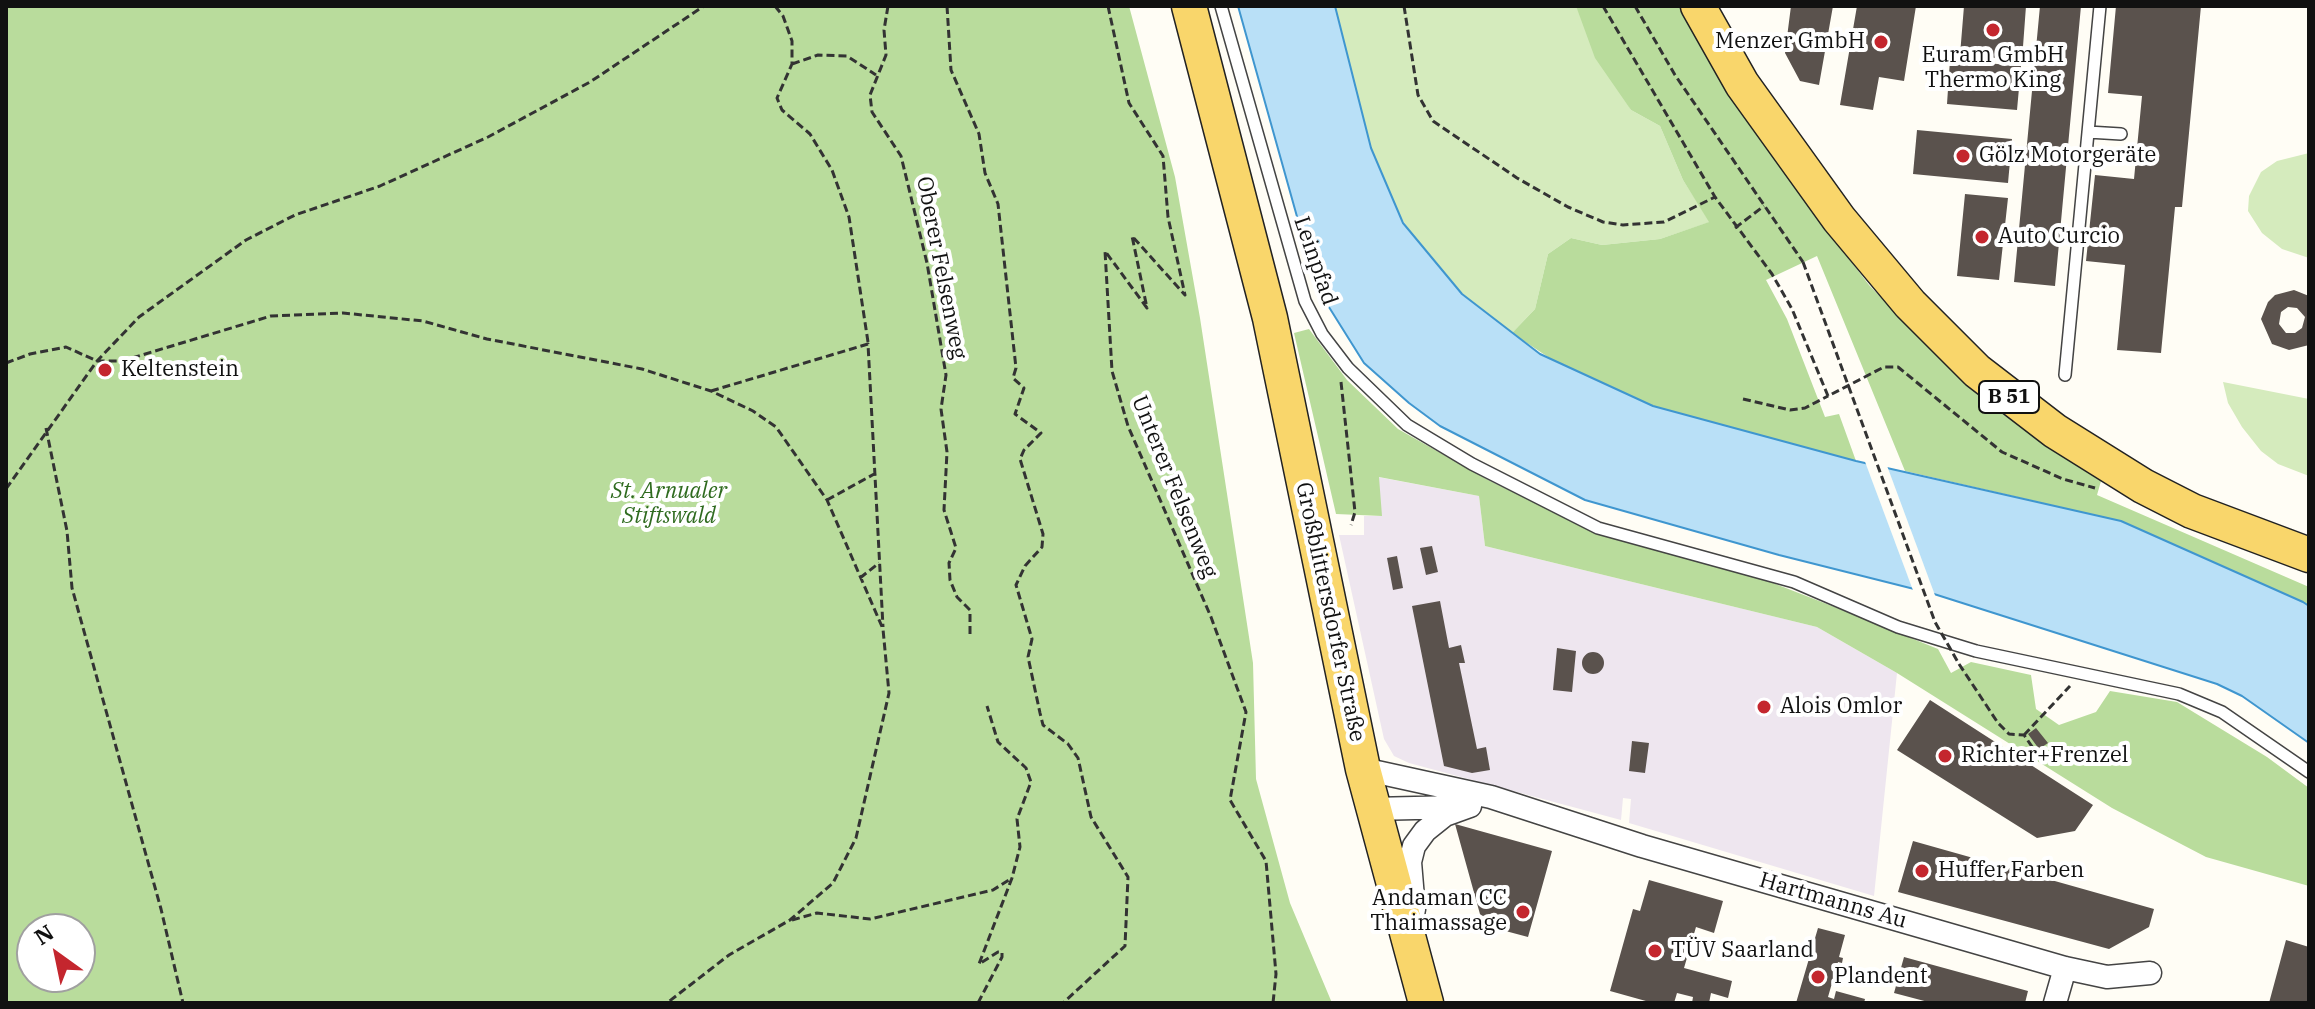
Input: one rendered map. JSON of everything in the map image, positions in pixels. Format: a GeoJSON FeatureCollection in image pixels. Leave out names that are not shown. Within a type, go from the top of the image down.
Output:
{"type":"FeatureCollection","features":[{"type":"Feature","properties":{"kind":"main road","name":"Großblittersdorfer Straße"},"geometry":{"type":"LineString","coordinates":[[1189,6],[1270,318],[1372,809],[1426,1003]]}},
{"type":"Feature","properties":{"kind":"main road","name":"B 51"},"geometry":{"type":"LineString","coordinates":[[1698,6],[1742,84],[1874,264],[1940,336],[2014,401],[2143,486],[2192,511],[2309,555]]}},
{"type":"Feature","properties":{"kind":"main road","name":"B 51"},"geometry":{"type":"LineString","coordinates":[[1717,6],[1769,104],[1785,142]]}},
{"type":"Feature","properties":{"kind":"street","name":"Hartmanns Au"},"geometry":{"type":"LineString","coordinates":[[1363,769],[1460,789],[2065,968],[2107,977],[2150,973]]}},
{"type":"Feature","properties":{"kind":"street","name":"Hartmanns Au"},"geometry":{"type":"LineString","coordinates":[[1412,949],[1416,925],[1410,862],[1414,846],[1425,831],[1445,815],[1470,806]]}},
{"type":"Feature","properties":{"kind":"street","name":"Hartmanns Au"},"geometry":{"type":"LineString","coordinates":[[1372,809],[1519,808]]}},
{"type":"Feature","properties":{"kind":"street"},"geometry":{"type":"LineString","coordinates":[[2055,1003],[2065,968]]}},
{"type":"Feature","properties":{"kind":"lane","name":"Leinpfad"},"geometry":{"type":"LineString","coordinates":[[1221,6],[1302,292],[1318,327],[1337,354],[1395,415],[1472,464],[1598,528],[1770,574],[1898,627],[1976,651],[2152,687],[2201,702],[2272,745],[2309,772]]}},
{"type":"Feature","properties":{"kind":"lane"},"geometry":{"type":"LineString","coordinates":[[2065,375],[2100,6]]}},
{"type":"Feature","properties":{"kind":"lane"},"geometry":{"type":"LineString","coordinates":[[2088,132],[2121,134]]}},
{"type":"Feature","properties":{"kind":"path"},"geometry":{"type":"LineString","coordinates":[[6,489],[46,428],[97,361],[139,317],[246,240],[295,215],[380,186],[488,137],[590,82],[704,6]]}},
{"type":"Feature","properties":{"kind":"path"},"geometry":{"type":"LineString","coordinates":[[667,1003],[729,955],[790,920],[833,883],[856,838],[889,693],[883,629],[878,472],[868,344],[854,241],[832,170],[810,134],[782,110],[777,98],[792,64],[792,41],[783,16],[775,6]]}},
{"type":"Feature","properties":{"kind":"path"},"geometry":{"type":"LineString","coordinates":[[947,6],[951,70],[979,134],[985,173],[998,204],[1010,343],[1016,368],[1013,378],[1024,388],[1015,414],[1041,433],[1024,450],[1020,459],[1043,534],[1042,547],[1025,566],[1016,585],[1032,639],[1028,657],[1043,725],[1068,744],[1078,758],[1091,817],[1128,877],[1125,946],[1063,1003]]}},
{"type":"Feature","properties":{"kind":"path","name":"Unterer Felsenweg"},"geometry":{"type":"LineString","coordinates":[[1108,6],[1129,103],[1163,156],[1168,217],[1185,295],[1132,236],[1147,308],[1105,251],[1112,371],[1128,426],[1211,617],[1246,712],[1230,800],[1266,861],[1276,974],[1273,1003]]}},
{"type":"Feature","properties":{"kind":"path"},"geometry":{"type":"LineString","coordinates":[[1404,6],[1418,95],[1433,121],[1517,178],[1568,207],[1603,222],[1623,225],[1664,222],[1715,197]]}},
{"type":"Feature","properties":{"kind":"path"},"geometry":{"type":"LineString","coordinates":[[1603,6],[1715,197],[1772,274],[1792,309],[1828,396]]}},
{"type":"Feature","properties":{"kind":"path"},"geometry":{"type":"LineString","coordinates":[[1635,6],[1675,75],[1803,262],[1935,622],[1998,723],[2009,734],[2024,735]]}},
{"type":"Feature","properties":{"kind":"path","name":"Oberer Felsenweg"},"geometry":{"type":"LineString","coordinates":[[886,7],[886,55],[870,95],[872,112],[901,156],[932,291],[946,375],[941,409],[947,452],[944,510],[956,548],[949,563],[950,580],[957,597],[970,610],[970,634]]}},
{"type":"Feature","properties":{"kind":"path"},"geometry":{"type":"LineString","coordinates":[[792,64],[818,55],[847,56],[876,75]]}},
{"type":"Feature","properties":{"kind":"path"},"geometry":{"type":"LineString","coordinates":[[1735,228],[1764,206]]}},
{"type":"Feature","properties":{"kind":"path"},"geometry":{"type":"LineString","coordinates":[[6,363],[30,354],[66,347],[97,361],[122,361],[271,316],[343,313],[423,321],[487,339],[642,369],[711,391],[753,411],[776,427],[827,500],[883,629]]}},
{"type":"Feature","properties":{"kind":"path"},"geometry":{"type":"LineString","coordinates":[[711,391],[868,344]]}},
{"type":"Feature","properties":{"kind":"path"},"geometry":{"type":"LineString","coordinates":[[1337,354],[1355,512],[1351,525]]}},
{"type":"Feature","properties":{"kind":"path"},"geometry":{"type":"LineString","coordinates":[[1743,399],[1790,410],[1805,408],[1884,367],[1898,367],[1951,411]]}},
{"type":"Feature","properties":{"kind":"path"},"geometry":{"type":"LineString","coordinates":[[46,428],[67,531],[72,588],[161,909],[183,1003]]}},
{"type":"Feature","properties":{"kind":"path"},"geometry":{"type":"LineString","coordinates":[[827,500],[878,472]]}},
{"type":"Feature","properties":{"kind":"path"},"geometry":{"type":"LineString","coordinates":[[860,578],[881,562]]}},
{"type":"Feature","properties":{"kind":"path"},"geometry":{"type":"LineString","coordinates":[[2024,735],[2083,673]]}},
{"type":"Feature","properties":{"kind":"path"},"geometry":{"type":"LineString","coordinates":[[978,1003],[1002,957],[1002,952],[998,952],[979,964],[1012,878],[1020,847],[1017,819],[1031,782],[1026,768],[998,742],[987,706]]}},
{"type":"Feature","properties":{"kind":"path"},"geometry":{"type":"LineString","coordinates":[[2024,735],[2035,751]]}},
{"type":"Feature","properties":{"kind":"path"},"geometry":{"type":"LineString","coordinates":[[790,920],[817,913],[870,919],[993,890],[1012,878]]}},
{"type":"Feature","properties":{"kind":"shaded area"},"geometry":{"type":"Polygon","coordinates":[[[1378,477],[1479,496],[1485,546],[1817,627],[1897,673],[1874,896],[1629,823],[1631,799],[1623,798],[1621,820],[1409,763],[1394,756],[1384,739],[1339,535],[1364,535],[1364,516],[1381,516],[1378,477]]]}},
{"type":"Feature","properties":{"kind":"green space","name":"St. Arnualer Stiftswald"},"geometry":{"type":"Polygon","coordinates":[[[6,6],[1129,6],[1175,177],[1200,318],[1253,663],[1256,779],[1290,903],[1332,1003],[6,1003],[6,6]]]}},
{"type":"Feature","properties":{"kind":"green space"},"geometry":{"type":"Polygon","coordinates":[[[1335,6],[1576,6],[1631,110],[1660,126],[1683,180],[1710,222],[1660,239],[1602,245],[1571,238],[1548,254],[1535,309],[1512,333],[1462,294],[1417,242],[1394,207],[1371,148],[1335,6]]]}},
{"type":"Feature","properties":{"kind":"green space"},"geometry":{"type":"Polygon","coordinates":[[[1576,6],[1686,6],[1794,187],[1869,285],[1924,343],[2005,413],[2101,481],[2097,495],[2309,587],[2309,606],[2121,521],[1905,471],[1817,256],[1766,280],[1787,319],[1825,417],[1839,414],[1856,461],[1653,406],[1566,369],[1512,333],[1535,309],[1548,254],[1571,238],[1602,245],[1660,239],[1709,222],[1683,180],[1660,126],[1631,110],[1595,58],[1576,6]]]}},
{"type":"Feature","properties":{"kind":"green space"},"geometry":{"type":"Polygon","coordinates":[[[2309,153],[2309,258],[2282,249],[2262,233],[2248,211],[2249,196],[2261,172],[2277,161],[2309,153]]]}},
{"type":"Feature","properties":{"kind":"green space"},"geometry":{"type":"Polygon","coordinates":[[[1309,329],[1347,380],[1398,429],[1490,481],[1595,532],[1755,576],[1832,606],[1938,649],[1951,673],[1971,662],[2031,675],[2036,709],[2059,725],[2096,712],[2110,691],[2177,702],[2267,757],[2309,788],[2309,886],[2206,857],[2112,808],[1897,673],[1817,627],[1485,546],[1479,496],[1379,477],[1382,516],[1336,514],[1294,333],[1309,329]]]}},
{"type":"Feature","properties":{"kind":"green space"},"geometry":{"type":"Polygon","coordinates":[[[2223,382],[2309,399],[2309,476],[2278,464],[2261,451],[2228,403],[2223,382]]]}},
{"type":"Feature","properties":{"kind":"water"},"geometry":{"type":"Polygon","coordinates":[[[1238,6],[1335,6],[1371,148],[1403,223],[1462,294],[1540,354],[1653,406],[1856,461],[2121,521],[2303,602],[2309,606],[2309,743],[2242,696],[2217,684],[1934,594],[1779,555],[1585,500],[1440,426],[1364,363],[1317,288],[1238,6]]]}},
{"type":"Feature","properties":{"kind":"pier"},"geometry":{"type":"Polygon","coordinates":[[[1864,459],[1886,463],[1936,598],[1914,593],[1864,459]]]}},
{"type":"Feature","properties":{"kind":"building"},"geometry":{"type":"Polygon","coordinates":[[[1791,6],[1833,6],[1819,85],[1800,81],[1785,53],[1791,6]]]}},
{"type":"Feature","properties":{"kind":"building","name":"Menzer GmbH"},"geometry":{"type":"Polygon","coordinates":[[[1857,6],[1916,6],[1904,81],[1879,77],[1873,110],[1840,105],[1857,6]]]}},
{"type":"Feature","properties":{"kind":"building","name":"Euram GmbH Thermo King"},"geometry":{"type":"Polygon","coordinates":[[[1964,6],[2026,6],[2022,60],[1960,55],[1964,6]]]}},
{"type":"Feature","properties":{"kind":"building"},"geometry":{"type":"Polygon","coordinates":[[[2040,6],[2081,6],[2055,286],[2014,282],[2040,6]]]}},
{"type":"Feature","properties":{"kind":"building"},"geometry":{"type":"Polygon","coordinates":[[[2116,6],[2201,6],[2182,207],[2175,207],[2161,353],[2117,350],[2125,265],[2086,261],[2095,175],[2134,179],[2142,96],[2108,93],[2116,6]]]}},
{"type":"Feature","properties":{"kind":"building","name":"Gölz Motorgeräte"},"geometry":{"type":"Polygon","coordinates":[[[1950,60],[2021,66],[2017,110],[1947,104],[1950,60]]]}},
{"type":"Feature","properties":{"kind":"building","name":"Gölz Motorgeräte"},"geometry":{"type":"Polygon","coordinates":[[[1917,130],[2012,139],[2008,183],[1913,174],[1917,130]]]}},
{"type":"Feature","properties":{"kind":"building","name":"Auto Curcio"},"geometry":{"type":"Polygon","coordinates":[[[1965,194],[2008,198],[1999,280],[1957,276],[1965,194]]]}},
{"type":"Feature","properties":{"kind":"building"},"geometry":{"type":"Polygon","coordinates":[[[2294,290],[2309,296],[2309,345],[2289,350],[2272,344],[2261,319],[2268,302],[2275,295],[2294,290]],[[2288,307],[2281,312],[2279,324],[2286,333],[2295,333],[2302,328],[2305,317],[2297,308],[2288,307]]]}},
{"type":"Feature","properties":{"kind":"building"},"geometry":{"type":"Polygon","coordinates":[[[1432,546],[1438,572],[1426,575],[1420,548],[1432,546]]]}},
{"type":"Feature","properties":{"kind":"building"},"geometry":{"type":"Polygon","coordinates":[[[1397,556],[1403,588],[1393,590],[1387,558],[1397,556]]]}},
{"type":"Feature","properties":{"kind":"building"},"geometry":{"type":"Polygon","coordinates":[[[1440,601],[1449,648],[1461,645],[1465,663],[1459,663],[1477,749],[1486,747],[1490,770],[1472,773],[1444,766],[1412,606],[1440,601]]]}},
{"type":"Feature","properties":{"kind":"building"},"geometry":{"type":"Polygon","coordinates":[[[1557,648],[1576,651],[1572,692],[1553,690],[1557,648]]]}},
{"type":"Feature","properties":{"kind":"building"},"geometry":{"type":"Polygon","coordinates":[[[1593,652],[1601,655],[1604,663],[1601,671],[1593,674],[1585,671],[1582,663],[1585,655],[1593,652]]]}},
{"type":"Feature","properties":{"kind":"building"},"geometry":{"type":"Polygon","coordinates":[[[1930,700],[2093,805],[2075,831],[2037,838],[1897,750],[1930,700]]]}},
{"type":"Feature","properties":{"kind":"building"},"geometry":{"type":"Polygon","coordinates":[[[2036,728],[2048,743],[2039,749],[2028,734],[2036,728]]]}},
{"type":"Feature","properties":{"kind":"building"},"geometry":{"type":"Polygon","coordinates":[[[1632,741],[1649,743],[1645,773],[1629,771],[1632,741]]]}},
{"type":"Feature","properties":{"kind":"building"},"geometry":{"type":"Polygon","coordinates":[[[1455,824],[1552,851],[1528,937],[1483,925],[1455,824]]]}},
{"type":"Feature","properties":{"kind":"building"},"geometry":{"type":"Polygon","coordinates":[[[1913,841],[2154,909],[2149,927],[2109,949],[1898,892],[1913,841]]]}},
{"type":"Feature","properties":{"kind":"building","name":"TÜV Saarland"},"geometry":{"type":"Polygon","coordinates":[[[1649,880],[1723,901],[1714,933],[1696,927],[1684,968],[1732,981],[1728,998],[1711,993],[1709,1003],[1692,1003],[1693,997],[1677,993],[1674,1003],[1653,1003],[1610,991],[1633,909],[1640,911],[1649,880]]]}},
{"type":"Feature","properties":{"kind":"building","name":"Plandent"},"geometry":{"type":"Polygon","coordinates":[[[1818,928],[1845,935],[1839,957],[1843,958],[1842,963],[1838,962],[1828,997],[1834,999],[1836,991],[1865,999],[1864,1003],[1796,1003],[1818,928]]]}},
{"type":"Feature","properties":{"kind":"building"},"geometry":{"type":"Polygon","coordinates":[[[2286,940],[2309,947],[2309,1003],[2269,1003],[2286,940]]]}},
{"type":"Feature","properties":{"kind":"building"},"geometry":{"type":"Polygon","coordinates":[[[1904,957],[2028,991],[2025,1003],[1932,1003],[1894,993],[1904,957]]]}},
{"type":"Feature","properties":{"kind":"place","name":"Euram GmbH Thermo King"},"geometry":{"type":"Point","coordinates":[1993,30]}},
{"type":"Feature","properties":{"kind":"place","name":"Menzer GmbH"},"geometry":{"type":"Point","coordinates":[1881,42]}},
{"type":"Feature","properties":{"kind":"place","name":"Gölz Motorgeräte"},"geometry":{"type":"Point","coordinates":[1963,156]}},
{"type":"Feature","properties":{"kind":"place","name":"Auto Curcio"},"geometry":{"type":"Point","coordinates":[1982,237]}},
{"type":"Feature","properties":{"kind":"place","name":"Keltenstein"},"geometry":{"type":"Point","coordinates":[105,370]}},
{"type":"Feature","properties":{"kind":"place","name":"Alois Omlor"},"geometry":{"type":"Point","coordinates":[1764,707]}},
{"type":"Feature","properties":{"kind":"place","name":"Richter+Frenzel"},"geometry":{"type":"Point","coordinates":[1945,756]}},
{"type":"Feature","properties":{"kind":"place","name":"Huffer Farben"},"geometry":{"type":"Point","coordinates":[1922,871]}},
{"type":"Feature","properties":{"kind":"place","name":"Andaman CC Thaimassage"},"geometry":{"type":"Point","coordinates":[1523,912]}},
{"type":"Feature","properties":{"kind":"place","name":"TÜV Saarland"},"geometry":{"type":"Point","coordinates":[1655,951]}},
{"type":"Feature","properties":{"kind":"place","name":"Plandent"},"geometry":{"type":"Point","coordinates":[1818,977]}}]}
